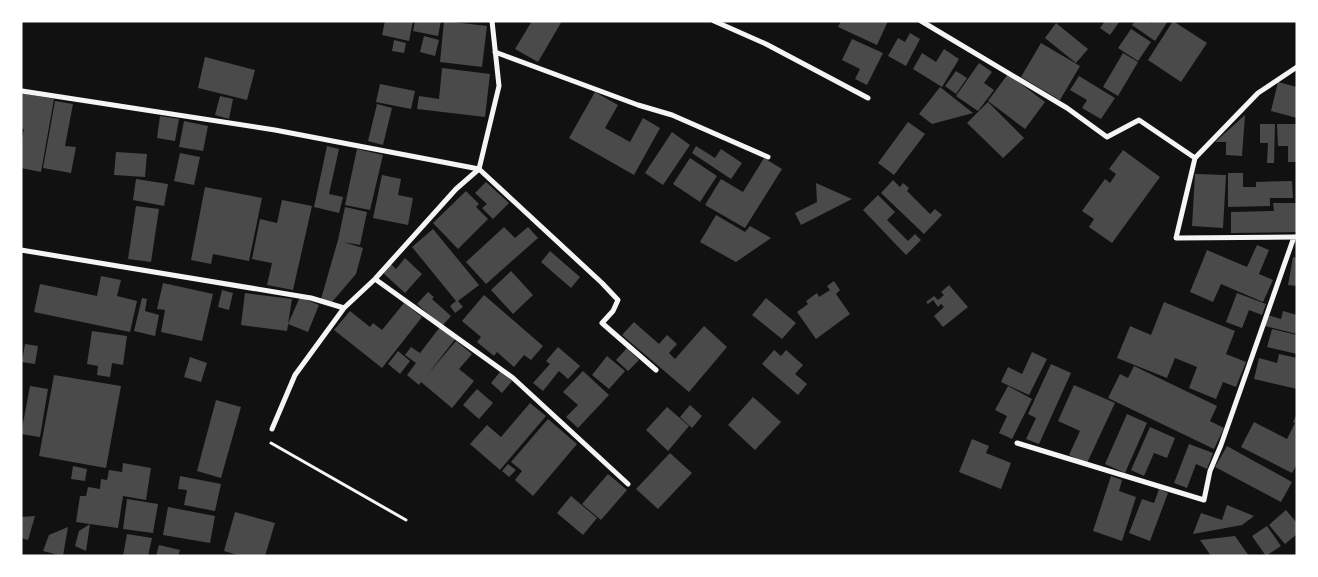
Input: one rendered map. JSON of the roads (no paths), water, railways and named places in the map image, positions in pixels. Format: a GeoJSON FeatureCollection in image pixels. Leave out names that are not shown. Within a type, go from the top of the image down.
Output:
{"type":"FeatureCollection","features":[{"type":"Feature","properties":{"kind":"street"},"geometry":{"type":"LineString","coordinates":[[272,429],[295,375],[344,308],[375,279],[456,189],[479,169],[499,86],[492,21]]}},
{"type":"Feature","properties":{"kind":"street"},"geometry":{"type":"LineString","coordinates":[[714,21],[766,44],[868,98]]}},
{"type":"Feature","properties":{"kind":"street"},"geometry":{"type":"LineString","coordinates":[[921,21],[1067,108],[1107,137],[1139,120],[1195,158]]}},
{"type":"Feature","properties":{"kind":"street"},"geometry":{"type":"LineString","coordinates":[[495,52],[638,105],[672,115],[768,157]]}},
{"type":"Feature","properties":{"kind":"street"},"geometry":{"type":"LineString","coordinates":[[1017,444],[1204,500],[1210,471],[1295,237],[1176,238],[1195,158],[1258,94],[1297,67]]}},
{"type":"Feature","properties":{"kind":"street"},"geometry":{"type":"LineString","coordinates":[[22,91],[274,130],[479,169],[618,300],[613,311],[602,323],[656,370]]}},
{"type":"Feature","properties":{"kind":"street"},"geometry":{"type":"LineString","coordinates":[[21,250],[311,298],[344,308]]}},
{"type":"Feature","properties":{"kind":"street"},"geometry":{"type":"LineString","coordinates":[[375,279],[513,378],[628,484]]}}]}
